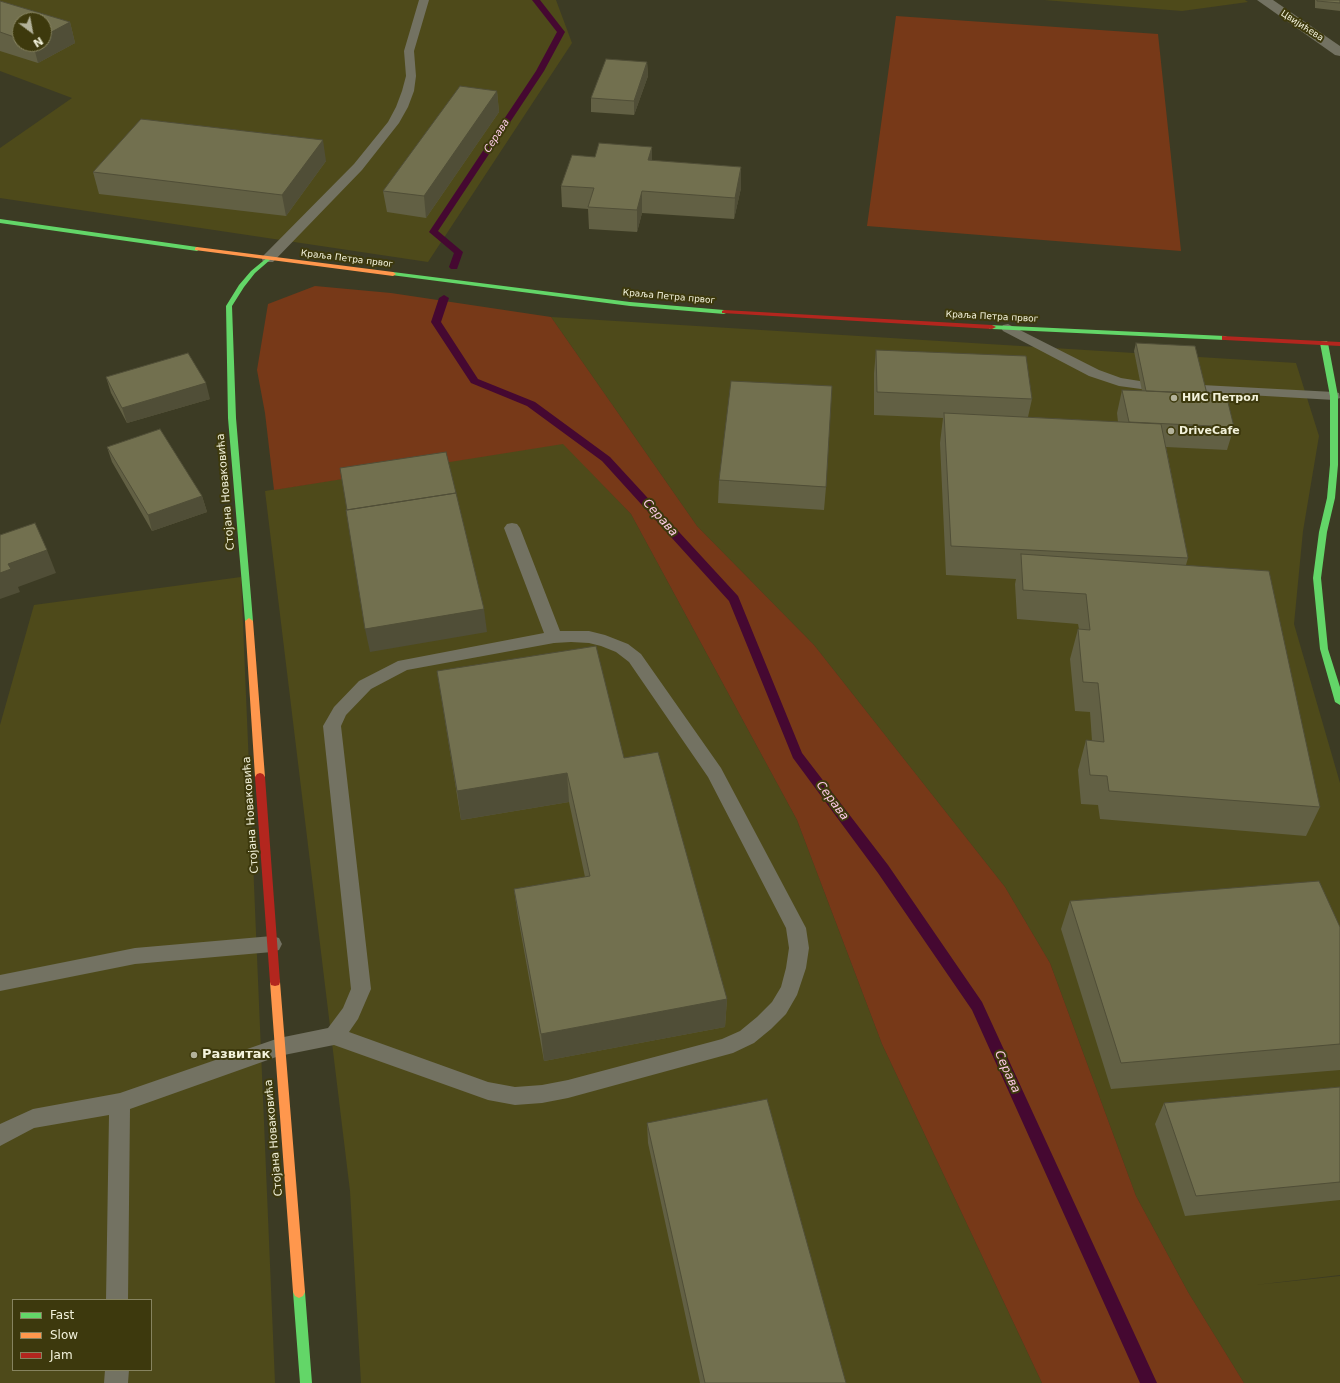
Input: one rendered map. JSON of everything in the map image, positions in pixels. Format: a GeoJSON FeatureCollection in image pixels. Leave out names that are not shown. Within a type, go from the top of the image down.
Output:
{"type":"FeatureCollection","features":[{"type":"Feature","properties":{"kind":"street","name":"Цвијићева"},"geometry":{"type":"LineString","coordinates":[[1264,0],[1340,52]]}},
{"type":"Feature","properties":{"kind":"street","name":"Краља Петра првог"},"geometry":{"type":"LineString","coordinates":[[0,221],[268,259],[638,305],[709,311],[1008,328],[1340,344]]}},
{"type":"Feature","properties":{"kind":"street","name":"Стојана Новаковића"},"geometry":{"type":"LineString","coordinates":[[268,259],[253,272],[241,286],[230,306],[232,418],[253,668],[279,1047],[306,1383]]}},
{"type":"Feature","properties":{"kind":"street"},"geometry":{"type":"LineString","coordinates":[[1324,343],[1334,396],[1337,442],[1331,498],[1323,532],[1317,578],[1324,649],[1340,702]]}},
{"type":"Feature","properties":{"kind":"lane"},"geometry":{"type":"LineString","coordinates":[[268,259],[358,167],[392,123],[402,107],[408,91],[411,76],[410,51],[424,0]]}},
{"type":"Feature","properties":{"kind":"lane"},"geometry":{"type":"LineString","coordinates":[[1008,328],[1094,373],[1119,382],[1141,385]]}},
{"type":"Feature","properties":{"kind":"lane"},"geometry":{"type":"LineString","coordinates":[[1202,389],[1334,396]]}},
{"type":"Feature","properties":{"kind":"lane"},"geometry":{"type":"LineString","coordinates":[[512,528],[554,637]]}},
{"type":"Feature","properties":{"kind":"lane"},"geometry":{"type":"LineString","coordinates":[[0,1136],[14,1127],[33,1119],[120,1103],[279,1047],[334,1036],[488,1091],[515,1096],[542,1094],[726,1047],[747,1037],[764,1024],[779,1008],[790,989],[796,968],[798,948],[796,928],[714,773],[635,658],[622,648],[605,641],[589,637],[554,637],[404,665],[365,685],[340,711],[332,726],[361,989],[351,1013],[334,1036]]}},
{"type":"Feature","properties":{"kind":"lane"},"geometry":{"type":"LineString","coordinates":[[0,983],[134,956],[272,944]]}},
{"type":"Feature","properties":{"kind":"lane"},"geometry":{"type":"LineString","coordinates":[[117,1299],[120,1103]]}},
{"type":"Feature","properties":{"kind":"lane"},"geometry":{"type":"LineString","coordinates":[[116,1371],[116,1383]]}},
{"type":"Feature","properties":{"kind":"shaded area"},"geometry":{"type":"Polygon","coordinates":[[[0,0],[556,0],[572,43],[428,262],[0,198],[0,148],[72,98],[0,71],[0,0]]]}},
{"type":"Feature","properties":{"kind":"shaded area"},"geometry":{"type":"Polygon","coordinates":[[[1044,0],[1245,0],[1248,2],[1182,11],[1044,0]]]}},
{"type":"Feature","properties":{"kind":"shaded area"},"geometry":{"type":"Polygon","coordinates":[[[896,16],[1158,34],[1181,251],[867,226],[896,16]]]}},
{"type":"Feature","properties":{"kind":"shaded area"},"geometry":{"type":"Polygon","coordinates":[[[315,286],[391,293],[551,317],[697,526],[814,645],[1005,887],[1050,963],[1136,1196],[1188,1292],[1244,1383],[1042,1383],[882,1044],[797,820],[631,514],[563,444],[274,490],[265,413],[257,370],[268,304],[315,286]]]}},
{"type":"Feature","properties":{"kind":"shaded area"},"geometry":{"type":"Polygon","coordinates":[[[551,317],[1296,363],[1319,436],[1303,531],[1294,624],[1340,783],[1340,1275],[1255,1285],[1340,1276],[1340,1383],[1244,1383],[1188,1292],[1136,1196],[1050,963],[1005,887],[814,645],[697,526],[551,317]]]}},
{"type":"Feature","properties":{"kind":"shaded area"},"geometry":{"type":"Polygon","coordinates":[[[563,443],[631,514],[797,820],[882,1044],[1042,1383],[361,1383],[350,1191],[265,491],[563,443]]]}},
{"type":"Feature","properties":{"kind":"shaded area"},"geometry":{"type":"Polygon","coordinates":[[[241,577],[275,1383],[0,1383],[0,725],[34,605],[241,577]]]}},
{"type":"Feature","properties":{"kind":"building"},"geometry":{"type":"Polygon","coordinates":[[[1340,0],[1340,3],[1317,1],[1340,0]]]}},
{"type":"Feature","properties":{"kind":"building"},"geometry":{"type":"Polygon","coordinates":[[[0,1],[37,12],[12,12],[12,36],[0,32],[0,1]]]}},
{"type":"Feature","properties":{"kind":"building"},"geometry":{"type":"Polygon","coordinates":[[[52,17],[70,22],[52,32],[52,17]]]}},
{"type":"Feature","properties":{"kind":"building"},"geometry":{"type":"Polygon","coordinates":[[[606,59],[647,62],[634,101],[591,98],[606,59]]]}},
{"type":"Feature","properties":{"kind":"building"},"geometry":{"type":"Polygon","coordinates":[[[460,86],[497,91],[424,196],[383,191],[460,86]]]}},
{"type":"Feature","properties":{"kind":"building"},"geometry":{"type":"Polygon","coordinates":[[[141,119],[323,140],[282,195],[93,172],[141,119]]]}},
{"type":"Feature","properties":{"kind":"building"},"geometry":{"type":"Polygon","coordinates":[[[599,143],[652,147],[648,160],[741,167],[735,198],[642,191],[637,210],[588,207],[594,188],[561,186],[572,155],[595,157],[599,143]]]}},
{"type":"Feature","properties":{"kind":"building"},"geometry":{"type":"Polygon","coordinates":[[[1136,343],[1195,346],[1207,394],[1146,391],[1136,343]]]}},
{"type":"Feature","properties":{"kind":"building"},"geometry":{"type":"Polygon","coordinates":[[[876,350],[1026,356],[1032,399],[877,392],[876,350]]]}},
{"type":"Feature","properties":{"kind":"building"},"geometry":{"type":"Polygon","coordinates":[[[188,353],[206,383],[122,408],[106,377],[188,353]]]}},
{"type":"Feature","properties":{"kind":"building"},"geometry":{"type":"Polygon","coordinates":[[[731,381],[832,386],[826,487],[719,480],[731,381]]]}},
{"type":"Feature","properties":{"kind":"building"},"geometry":{"type":"Polygon","coordinates":[[[1122,390],[1226,394],[1234,427],[1129,422],[1122,390]]]}},
{"type":"Feature","properties":{"kind":"building"},"geometry":{"type":"Polygon","coordinates":[[[944,413],[1161,424],[1188,558],[951,546],[944,413]]]}},
{"type":"Feature","properties":{"kind":"building"},"geometry":{"type":"Polygon","coordinates":[[[160,429],[202,496],[148,515],[107,447],[160,429]]]}},
{"type":"Feature","properties":{"kind":"building"},"geometry":{"type":"Polygon","coordinates":[[[446,452],[456,493],[347,510],[340,468],[446,452]]]}},
{"type":"Feature","properties":{"kind":"building"},"geometry":{"type":"Polygon","coordinates":[[[456,493],[484,609],[365,629],[346,510],[456,493]]]}},
{"type":"Feature","properties":{"kind":"building"},"geometry":{"type":"Polygon","coordinates":[[[35,523],[47,550],[8,564],[11,569],[0,573],[0,535],[35,523]]]}},
{"type":"Feature","properties":{"kind":"building"},"geometry":{"type":"Polygon","coordinates":[[[1021,554],[1269,571],[1320,807],[1109,791],[1107,776],[1090,775],[1086,740],[1104,742],[1098,683],[1083,682],[1078,629],[1090,630],[1086,594],[1023,590],[1021,554]]]}},
{"type":"Feature","properties":{"kind":"building"},"geometry":{"type":"Polygon","coordinates":[[[596,646],[624,758],[658,752],[727,999],[541,1034],[514,889],[590,876],[567,773],[457,791],[437,671],[596,646]]]}},
{"type":"Feature","properties":{"kind":"building"},"geometry":{"type":"Polygon","coordinates":[[[1319,881],[1340,927],[1340,1044],[1121,1063],[1070,901],[1319,881]]]}},
{"type":"Feature","properties":{"kind":"building"},"geometry":{"type":"Polygon","coordinates":[[[1340,1087],[1340,1182],[1196,1196],[1164,1103],[1340,1087]]]}},
{"type":"Feature","properties":{"kind":"building"},"geometry":{"type":"Polygon","coordinates":[[[767,1099],[846,1383],[705,1383],[647,1123],[767,1099]]]}},
{"type":"Feature","properties":{"kind":"waterway","name":"Серава"},"geometry":{"type":"LineString","coordinates":[[454,267],[459,252],[433,232],[540,71],[561,32],[536,0]]}},
{"type":"Feature","properties":{"kind":"waterway","name":"Серава"},"geometry":{"type":"LineString","coordinates":[[444,298],[436,322],[474,381],[531,404],[606,459],[734,599],[797,755],[883,869],[977,1006],[1149,1383]]}},
{"type":"Feature","properties":{"kind":"traffic: fast"},"geometry":{"type":"LineString","coordinates":[[0,221],[197,249]]}},
{"type":"Feature","properties":{"kind":"traffic: fast"},"geometry":{"type":"LineString","coordinates":[[249,621],[232,418],[229,306],[241,286],[253,272],[268,259]]}},
{"type":"Feature","properties":{"kind":"traffic: fast"},"geometry":{"type":"LineString","coordinates":[[393,274],[630,304],[724,312]]}},
{"type":"Feature","properties":{"kind":"traffic: fast"},"geometry":{"type":"LineString","coordinates":[[992,327],[1225,338]]}},
{"type":"Feature","properties":{"kind":"traffic: fast"},"geometry":{"type":"LineString","coordinates":[[1324,343],[1334,396],[1334,465],[1331,498],[1323,532],[1317,578],[1324,649],[1340,702]]}},
{"type":"Feature","properties":{"kind":"traffic: fast"},"geometry":{"type":"LineString","coordinates":[[299,1292],[306,1383]]}},
{"type":"Feature","properties":{"kind":"traffic: slow"},"geometry":{"type":"LineString","coordinates":[[197,249],[393,274]]}},
{"type":"Feature","properties":{"kind":"traffic: slow"},"geometry":{"type":"LineString","coordinates":[[249,621],[260,777]]}},
{"type":"Feature","properties":{"kind":"traffic: slow"},"geometry":{"type":"LineString","coordinates":[[275,982],[299,1292]]}},
{"type":"Feature","properties":{"kind":"traffic: jam"},"geometry":{"type":"LineString","coordinates":[[724,312],[992,327]]}},
{"type":"Feature","properties":{"kind":"traffic: jam"},"geometry":{"type":"LineString","coordinates":[[1225,338],[1340,344]]}},
{"type":"Feature","properties":{"kind":"traffic: jam"},"geometry":{"type":"LineString","coordinates":[[260,777],[275,982]]}},
{"type":"Feature","properties":{"kind":"place","name":"НИС Петрол"},"geometry":{"type":"Point","coordinates":[1174,398]}},
{"type":"Feature","properties":{"kind":"place","name":"DriveCafe"},"geometry":{"type":"Point","coordinates":[1171,431]}},
{"type":"Feature","properties":{"kind":"place","name":"Развитак"},"geometry":{"type":"Point","coordinates":[194,1055]}}]}
